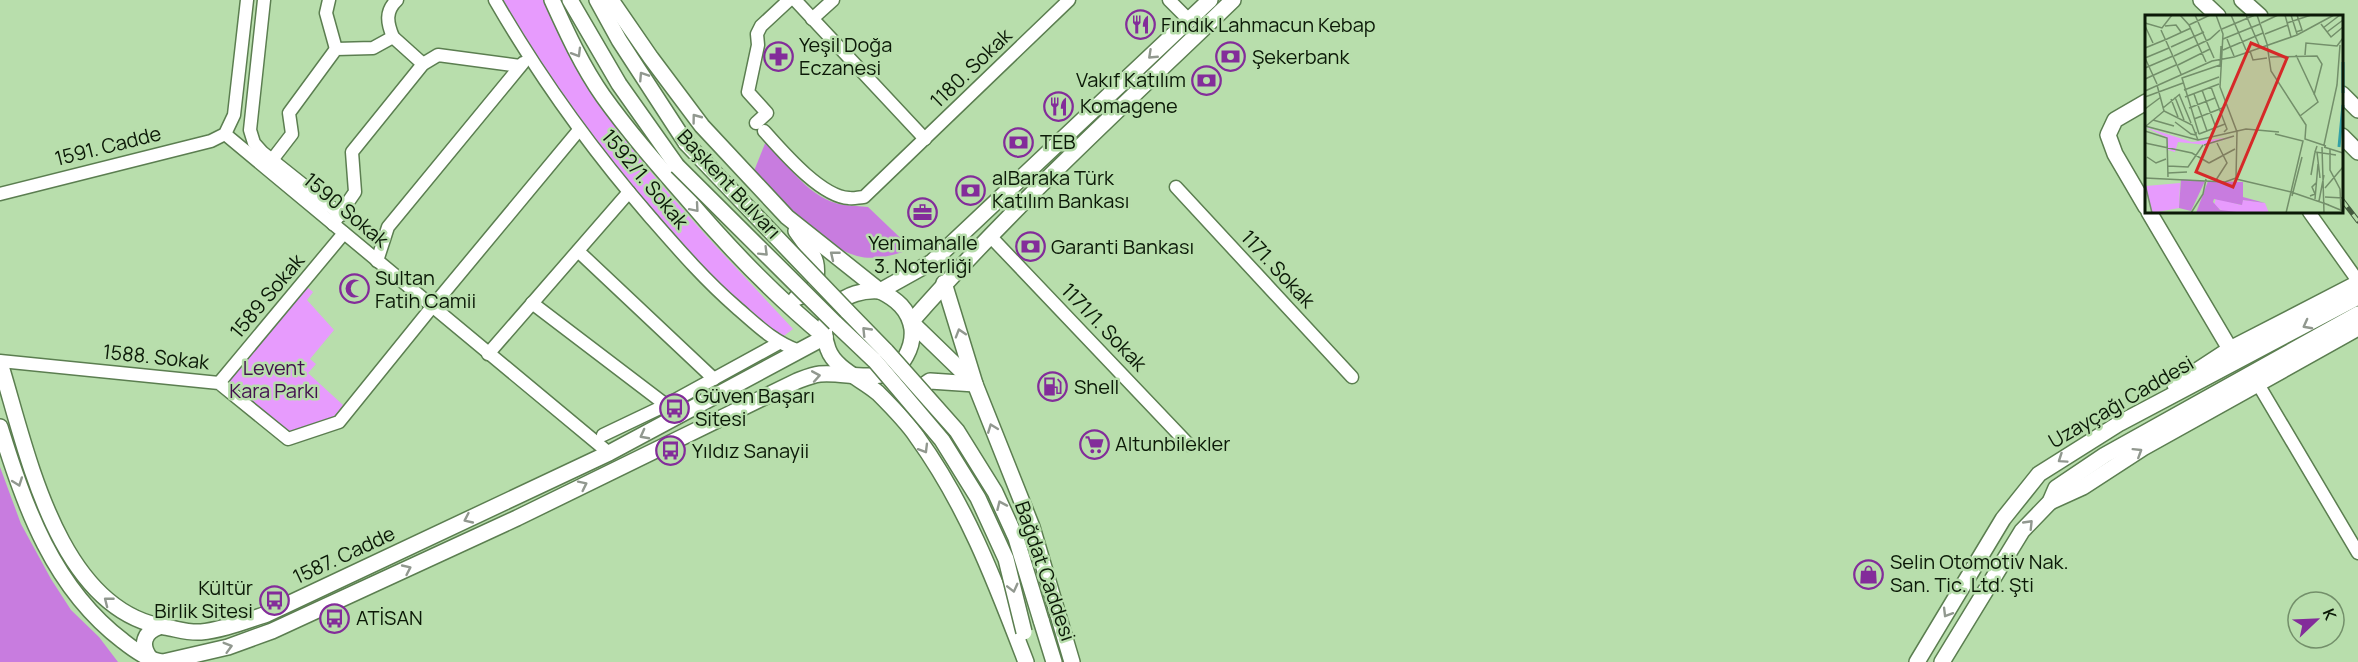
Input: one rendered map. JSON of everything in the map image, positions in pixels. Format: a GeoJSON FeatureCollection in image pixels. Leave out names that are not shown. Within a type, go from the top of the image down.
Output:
{"type":"FeatureCollection","features":[{"type":"Feature","properties":{"kind":"main road"},"geometry":{"type":"LineString","coordinates":[[552,0],[571,42],[597,86],[636,138],[725,243],[804,320],[825,337]]}},
{"type":"Feature","properties":{"kind":"main road","name":"Başkent Bulvarı"},"geometry":{"type":"LineString","coordinates":[[570,0],[619,84],[677,166],[835,323],[880,356]]}},
{"type":"Feature","properties":{"kind":"main road","name":"Başkent Bulvarı"},"geometry":{"type":"LineString","coordinates":[[597,0],[619,40],[686,143],[847,310],[880,356]]}},
{"type":"Feature","properties":{"kind":"main road"},"geometry":{"type":"LineString","coordinates":[[611,0],[702,126],[787,217],[815,257],[818,272],[814,292],[798,298],[779,294]]}},
{"type":"Feature","properties":{"kind":"main road"},"geometry":{"type":"LineString","coordinates":[[1210,0],[932,262],[880,291],[860,291],[841,300],[831,310],[826,323],[825,337],[828,350],[835,361],[844,370],[869,378],[894,369],[904,360],[910,348],[911,322],[944,283],[1233,0]]}},
{"type":"Feature","properties":{"kind":"main road"},"geometry":{"type":"LineString","coordinates":[[2200,0],[2217,15]]}},
{"type":"Feature","properties":{"kind":"main road"},"geometry":{"type":"LineString","coordinates":[[2242,0],[2259,15]]}},
{"type":"Feature","properties":{"kind":"main road"},"geometry":{"type":"LineString","coordinates":[[2343,95],[2358,110]]}},
{"type":"Feature","properties":{"kind":"main road"},"geometry":{"type":"LineString","coordinates":[[2145,103],[2115,120],[2108,135],[2115,154],[2145,205]]}},
{"type":"Feature","properties":{"kind":"main road"},"geometry":{"type":"LineString","coordinates":[[2343,137],[2358,152]]}},
{"type":"Feature","properties":{"kind":"main road"},"geometry":{"type":"LineString","coordinates":[[2150,213],[2230,349]]}},
{"type":"Feature","properties":{"kind":"main road"},"geometry":{"type":"LineString","coordinates":[[787,217],[880,291],[899,303],[911,322],[975,384]]}},
{"type":"Feature","properties":{"kind":"main road"},"geometry":{"type":"LineString","coordinates":[[932,262],[930,273],[933,280],[944,283]]}},
{"type":"Feature","properties":{"kind":"main road"},"geometry":{"type":"LineString","coordinates":[[2120,423],[2230,349],[2358,282]]}},
{"type":"Feature","properties":{"kind":"main road"},"geometry":{"type":"LineString","coordinates":[[944,283],[975,384],[1032,527],[1072,662]]}},
{"type":"Feature","properties":{"kind":"main road","name":"Uzayçağı Caddesi"},"geometry":{"type":"LineString","coordinates":[[1917,662],[2002,519],[2039,474],[2120,423],[2358,297]]}},
{"type":"Feature","properties":{"kind":"main road","name":"Uzayçağı Caddesi"},"geometry":{"type":"LineString","coordinates":[[1942,662],[2022,531],[2050,502],[2056,488],[2105,455],[2358,314]]}},
{"type":"Feature","properties":{"kind":"main road"},"geometry":{"type":"LineString","coordinates":[[2050,502],[2083,486],[2143,448],[2358,328]]}},
{"type":"Feature","properties":{"kind":"main road","name":"1587. Cadde"},"geometry":{"type":"LineString","coordinates":[[0,362],[36,479],[59,536],[89,583],[109,603],[140,621],[186,632],[199,632],[244,622],[267,614],[609,453],[825,337]]}},
{"type":"Feature","properties":{"kind":"main road","name":"Bağdat Caddesi"},"geometry":{"type":"LineString","coordinates":[[880,356],[957,431],[995,492],[1016,538],[1054,662]]}},
{"type":"Feature","properties":{"kind":"main road","name":"Bağdat Caddesi"},"geometry":{"type":"LineString","coordinates":[[880,356],[942,440],[978,498],[1006,559],[1024,632],[1028,662]]}},
{"type":"Feature","properties":{"kind":"main road","name":"1587. Cadde"},"geometry":{"type":"LineString","coordinates":[[159,660],[228,647],[272,631],[517,518],[798,381],[820,374],[856,375]]}},
{"type":"Feature","properties":{"kind":"main road"},"geometry":{"type":"LineString","coordinates":[[856,375],[878,394],[917,436],[970,524],[1028,662]]}},
{"type":"Feature","properties":{"kind":"main road"},"geometry":{"type":"LineString","coordinates":[[911,430],[908,417],[911,394],[930,381],[975,384]]}},
{"type":"Feature","properties":{"kind":"main road"},"geometry":{"type":"LineString","coordinates":[[0,427],[29,512],[58,570],[87,610],[109,630],[129,646],[159,660]]}},
{"type":"Feature","properties":{"kind":"main road"},"geometry":{"type":"LineString","coordinates":[[162,627],[175,633],[179,644],[178,650],[159,660],[144,648],[149,632],[162,627]]}},
{"type":"Feature","properties":{"kind":"street"},"geometry":{"type":"LineString","coordinates":[[225,134],[234,115],[247,0]]}},
{"type":"Feature","properties":{"kind":"street"},"geometry":{"type":"LineString","coordinates":[[264,0],[250,130],[257,147],[337,220],[355,192],[352,152],[423,64],[438,55],[524,62]]}},
{"type":"Feature","properties":{"kind":"street"},"geometry":{"type":"LineString","coordinates":[[329,0],[326,13],[336,49]]}},
{"type":"Feature","properties":{"kind":"street"},"geometry":{"type":"LineString","coordinates":[[397,0],[389,10],[388,18],[393,37],[423,64]]}},
{"type":"Feature","properties":{"kind":"street","name":"1592/1. Sokak"},"geometry":{"type":"LineString","coordinates":[[495,0],[524,62],[629,192],[704,279],[779,343],[799,351]]}},
{"type":"Feature","properties":{"kind":"street","name":"1180. Sokak"},"geometry":{"type":"LineString","coordinates":[[789,0],[761,26],[757,34],[759,45],[748,92],[767,112],[760,127],[792,163],[819,185],[848,199],[864,197],[1069,0]]}},
{"type":"Feature","properties":{"kind":"street"},"geometry":{"type":"LineString","coordinates":[[795,0],[925,139]]}},
{"type":"Feature","properties":{"kind":"street"},"geometry":{"type":"LineString","coordinates":[[812,19],[832,0]]}},
{"type":"Feature","properties":{"kind":"street"},"geometry":{"type":"LineString","coordinates":[[1169,0],[1189,20]]}},
{"type":"Feature","properties":{"kind":"street"},"geometry":{"type":"LineString","coordinates":[[336,49],[373,48],[393,37]]}},
{"type":"Feature","properties":{"kind":"street"},"geometry":{"type":"LineString","coordinates":[[272,160],[292,134],[290,113],[336,49]]}},
{"type":"Feature","properties":{"kind":"street"},"geometry":{"type":"LineString","coordinates":[[377,261],[388,227],[524,62]]}},
{"type":"Feature","properties":{"kind":"street","name":"1588. Sokak"},"geometry":{"type":"LineString","coordinates":[[0,362],[219,383],[288,439],[339,423],[579,130]]}},
{"type":"Feature","properties":{"kind":"street","name":"1591. Cadde"},"geometry":{"type":"LineString","coordinates":[[0,194],[212,141],[225,134]]}},
{"type":"Feature","properties":{"kind":"street","name":"1590 Sokak"},"geometry":{"type":"LineString","coordinates":[[225,134],[337,220],[344,234],[609,453]]}},
{"type":"Feature","properties":{"kind":"street","name":"1171. Sokak"},"geometry":{"type":"LineString","coordinates":[[1176,187],[1352,377]]}},
{"type":"Feature","properties":{"kind":"street"},"geometry":{"type":"LineString","coordinates":[[488,354],[629,192]]}},
{"type":"Feature","properties":{"kind":"street"},"geometry":{"type":"LineString","coordinates":[[2310,213],[2358,282]]}},
{"type":"Feature","properties":{"kind":"street","name":"1589 Sokak"},"geometry":{"type":"LineString","coordinates":[[219,383],[344,234]]}},
{"type":"Feature","properties":{"kind":"street","name":"1171/1. Sokak"},"geometry":{"type":"LineString","coordinates":[[990,236],[1189,445]]}},
{"type":"Feature","properties":{"kind":"street"},"geometry":{"type":"LineString","coordinates":[[578,251],[714,379]]}},
{"type":"Feature","properties":{"kind":"street"},"geometry":{"type":"LineString","coordinates":[[532,303],[666,405]]}},
{"type":"Feature","properties":{"kind":"street"},"geometry":{"type":"LineString","coordinates":[[603,435],[666,405],[779,343]]}},
{"type":"Feature","properties":{"kind":"street"},"geometry":{"type":"LineString","coordinates":[[2258,384],[2358,553]]}},
{"type":"Feature","properties":{"kind":"green space"},"geometry":{"type":"Polygon","coordinates":[[[502,0],[543,0],[582,78],[634,152],[686,213],[793,329],[781,338],[740,303],[686,250],[598,148],[565,104],[502,0]]]}},
{"type":"Feature","properties":{"kind":"green space","name":"Levent Kara Parkı"},"geometry":{"type":"Polygon","coordinates":[[[307,287],[313,292],[307,300],[334,330],[310,359],[316,364],[308,373],[343,405],[330,422],[287,436],[225,385],[307,287]]]}},
{"type":"Feature","properties":{"kind":"shaded area"},"geometry":{"type":"Polygon","coordinates":[[[766,141],[810,189],[832,202],[868,207],[912,249],[885,257],[871,258],[857,256],[828,242],[801,220],[754,171],[766,141]]]}},
{"type":"Feature","properties":{"kind":"shaded area"},"geometry":{"type":"Polygon","coordinates":[[[0,467],[21,524],[51,579],[71,610],[99,637],[118,662],[0,662],[0,467]]]}},
{"type":"Feature","properties":{"kind":"railway"},"geometry":{"type":"LineString","coordinates":[[2343,201],[2358,221]]}},
{"type":"Feature","properties":{"kind":"place","name":"Fındık Lahmacun Kebap"},"geometry":{"type":"Point","coordinates":[1140,25]}},
{"type":"Feature","properties":{"kind":"place","name":"Yeşil Doğa Eczanesi"},"geometry":{"type":"Point","coordinates":[778,56]}},
{"type":"Feature","properties":{"kind":"place","name":"Şekerbank"},"geometry":{"type":"Point","coordinates":[1231,57]}},
{"type":"Feature","properties":{"kind":"place","name":"Vakıf Katılım"},"geometry":{"type":"Point","coordinates":[1207,80]}},
{"type":"Feature","properties":{"kind":"place","name":"Komagene"},"geometry":{"type":"Point","coordinates":[1059,106]}},
{"type":"Feature","properties":{"kind":"place","name":"TEB"},"geometry":{"type":"Point","coordinates":[1019,142]}},
{"type":"Feature","properties":{"kind":"place","name":"alBaraka Türk Katılım Bankası"},"geometry":{"type":"Point","coordinates":[971,190]}},
{"type":"Feature","properties":{"kind":"place","name":"Yenimahalle 3. Noterliği"},"geometry":{"type":"Point","coordinates":[923,212]}},
{"type":"Feature","properties":{"kind":"place","name":"Garanti Bankası"},"geometry":{"type":"Point","coordinates":[1030,247]}},
{"type":"Feature","properties":{"kind":"place","name":"Sultan Fatih Camii"},"geometry":{"type":"Point","coordinates":[354,289]}},
{"type":"Feature","properties":{"kind":"place","name":"Shell"},"geometry":{"type":"Point","coordinates":[1053,387]}},
{"type":"Feature","properties":{"kind":"place","name":"Güven Başarı Sitesi"},"geometry":{"type":"Point","coordinates":[674,408]}},
{"type":"Feature","properties":{"kind":"place","name":"Altunbilekler"},"geometry":{"type":"Point","coordinates":[1094,444]}},
{"type":"Feature","properties":{"kind":"place","name":"Yıldız Sanayii"},"geometry":{"type":"Point","coordinates":[671,451]}},
{"type":"Feature","properties":{"kind":"place","name":"Selin Otomotiv Nak. San. Tic. Ltd. Şti"},"geometry":{"type":"Point","coordinates":[1869,574]}},
{"type":"Feature","properties":{"kind":"place","name":"Kültür Birlik Sitesi"},"geometry":{"type":"Point","coordinates":[274,600]}},
{"type":"Feature","properties":{"kind":"place","name":"ATİSAN"},"geometry":{"type":"Point","coordinates":[335,618]}}]}
